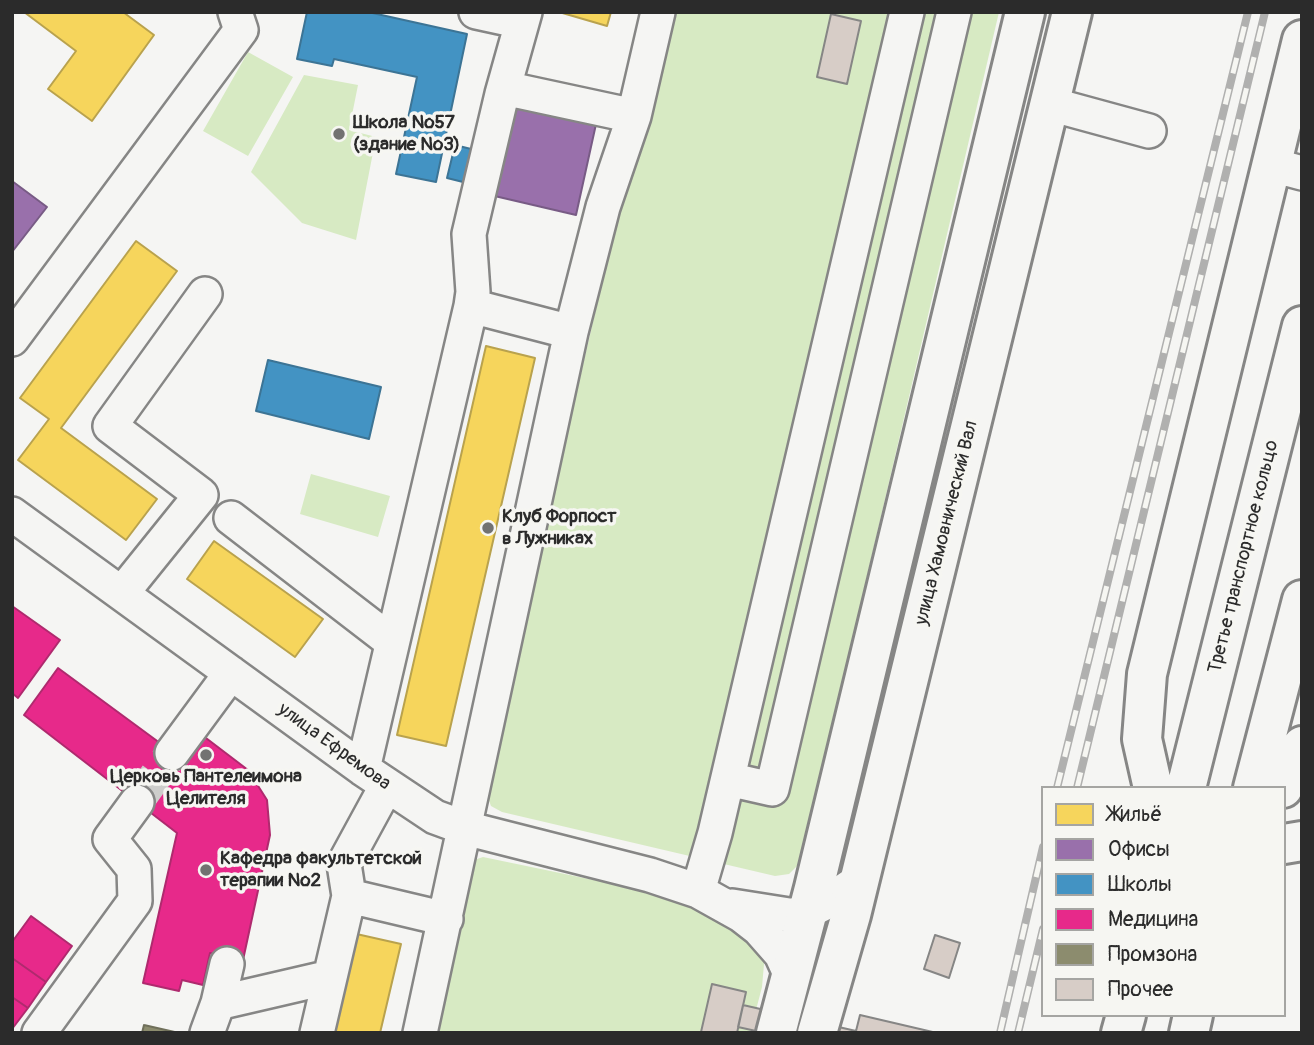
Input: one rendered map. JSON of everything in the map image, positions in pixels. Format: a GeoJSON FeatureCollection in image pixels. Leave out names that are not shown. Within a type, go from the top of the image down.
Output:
{"type":"FeatureCollection","features":[{"type":"Feature","properties":{"kind":"main road"},"geometry":{"type":"LineString","coordinates":[[776,1033],[811,900],[1025,12]]}},
{"type":"Feature","properties":{"kind":"main road","name":"улица Хамовнический Вал"},"geometry":{"type":"LineString","coordinates":[[817,1033],[860,880],[1072,12]]}},
{"type":"Feature","properties":{"kind":"main road"},"geometry":{"type":"LineString","coordinates":[[1153,786],[1142,739],[1147,674],[1302,40]]}},
{"type":"Feature","properties":{"kind":"main road","name":"Третье транспортное кольцо"},"geometry":{"type":"LineString","coordinates":[[1187,786],[1302,326]]}},
{"type":"Feature","properties":{"kind":"main road"},"geometry":{"type":"LineString","coordinates":[[1254,786],[1302,600]]}},
{"type":"Feature","properties":{"kind":"main road"},"geometry":{"type":"LineString","coordinates":[[1284,786],[1302,746]]}},
{"type":"Feature","properties":{"kind":"street"},"geometry":{"type":"LineString","coordinates":[[12,339],[241,30],[235,12]]}},
{"type":"Feature","properties":{"kind":"street"},"geometry":{"type":"LineString","coordinates":[[317,1033],[349,896],[344,864],[375,777],[392,642],[471,306],[473,292],[469,234],[524,17],[477,12]]}},
{"type":"Feature","properties":{"kind":"street"},"geometry":{"type":"LineString","coordinates":[[420,1033],[570,331],[603,207],[634,116],[658,12]]}},
{"type":"Feature","properties":{"kind":"street"},"geometry":{"type":"LineString","coordinates":[[710,898],[728,779],[907,12]]}},
{"type":"Feature","properties":{"kind":"street"},"geometry":{"type":"LineString","coordinates":[[728,779],[772,789],[954,12]]}},
{"type":"Feature","properties":{"kind":"street"},"geometry":{"type":"LineString","coordinates":[[504,88],[634,116]]}},
{"type":"Feature","properties":{"kind":"street"},"geometry":{"type":"LineString","coordinates":[[1050,104],[1149,131]]}},
{"type":"Feature","properties":{"kind":"street"},"geometry":{"type":"LineString","coordinates":[[122,593],[201,495],[110,426],[205,295]]}},
{"type":"Feature","properties":{"kind":"street"},"geometry":{"type":"LineString","coordinates":[[471,306],[570,331]]}},
{"type":"Feature","properties":{"kind":"street","name":"улица Ефремова"},"geometry":{"type":"LineString","coordinates":[[12,514],[375,777],[435,817],[465,828],[650,875],[710,898],[759,929],[780,954],[791,976]]}},
{"type":"Feature","properties":{"kind":"street"},"geometry":{"type":"LineString","coordinates":[[231,518],[392,642]]}},
{"type":"Feature","properties":{"kind":"street"},"geometry":{"type":"LineString","coordinates":[[172,753],[231,673]]}},
{"type":"Feature","properties":{"kind":"street"},"geometry":{"type":"LineString","coordinates":[[39,1033],[135,901],[134,869],[110,839],[137,802]]}},
{"type":"Feature","properties":{"kind":"street","name":"улица Ефремова"},"geometry":{"type":"LineString","coordinates":[[710,898],[829,901],[860,880]]}},
{"type":"Feature","properties":{"kind":"street"},"geometry":{"type":"LineString","coordinates":[[349,896],[446,919]]}},
{"type":"Feature","properties":{"kind":"street"},"geometry":{"type":"LineString","coordinates":[[212,1018],[227,964]]}},
{"type":"Feature","properties":{"kind":"street"},"geometry":{"type":"LineString","coordinates":[[212,1018],[330,977]]}},
{"type":"Feature","properties":{"kind":"green space"},"geometry":{"type":"Polygon","coordinates":[[[665,12],[999,12],[802,854],[798,865],[789,874],[775,876],[502,812],[491,806],[487,795],[487,778],[665,12]]]}},
{"type":"Feature","properties":{"kind":"green space"},"geometry":{"type":"Polygon","coordinates":[[[248,52],[293,77],[248,156],[203,131],[248,52]]]}},
{"type":"Feature","properties":{"kind":"green space"},"geometry":{"type":"Polygon","coordinates":[[[304,75],[358,85],[349,130],[376,137],[356,240],[302,223],[251,172],[304,75]]]}},
{"type":"Feature","properties":{"kind":"green space"},"geometry":{"type":"Polygon","coordinates":[[[311,474],[390,496],[378,537],[300,514],[311,474]]]}},
{"type":"Feature","properties":{"kind":"green space"},"geometry":{"type":"Polygon","coordinates":[[[483,857],[690,900],[723,910],[765,953],[762,987],[750,1033],[431,1033],[471,861],[483,857]]]}},
{"type":"Feature","properties":{"kind":"building: Жильё"},"geometry":{"type":"Polygon","coordinates":[[[24,12],[123,12],[154,35],[92,121],[48,89],[76,51],[24,12]]]}},
{"type":"Feature","properties":{"kind":"building: Жильё"},"geometry":{"type":"Polygon","coordinates":[[[559,12],[611,12],[607,26],[559,12]]]}},
{"type":"Feature","properties":{"kind":"building: Жильё"},"geometry":{"type":"Polygon","coordinates":[[[136,241],[177,271],[61,428],[157,499],[126,540],[18,460],[49,419],[20,398],[136,241]]]}},
{"type":"Feature","properties":{"kind":"building: Жильё"},"geometry":{"type":"Polygon","coordinates":[[[486,346],[535,358],[446,746],[397,735],[486,346]]]}},
{"type":"Feature","properties":{"kind":"building: Жильё"},"geometry":{"type":"Polygon","coordinates":[[[214,541],[323,619],[295,657],[187,579],[214,541]]]}},
{"type":"Feature","properties":{"kind":"building: Жильё"},"geometry":{"type":"Polygon","coordinates":[[[352,933],[401,944],[380,1033],[328,1033],[352,933]]]}},
{"type":"Feature","properties":{"kind":"building: Офисы"},"geometry":{"type":"Polygon","coordinates":[[[508,94],[598,115],[576,215],[486,194],[508,94]]]}},
{"type":"Feature","properties":{"kind":"building: Офисы"},"geometry":{"type":"Polygon","coordinates":[[[12,181],[47,207],[12,252],[12,181]]]}},
{"type":"Feature","properties":{"kind":"building: Школы"},"geometry":{"type":"Polygon","coordinates":[[[307,12],[368,12],[467,34],[436,182],[396,174],[417,77],[334,59],[332,66],[297,59],[307,12]]]}},
{"type":"Feature","properties":{"kind":"building: Школы"},"geometry":{"type":"Polygon","coordinates":[[[455,145],[475,150],[467,183],[447,178],[455,145]]]}},
{"type":"Feature","properties":{"kind":"building: Школы"},"geometry":{"type":"Polygon","coordinates":[[[268,360],[381,387],[369,439],[256,411],[268,360]]]}},
{"type":"Feature","properties":{"kind":"building: Медицина"},"geometry":{"type":"Polygon","coordinates":[[[12,606],[60,640],[18,698],[12,693],[12,606]]]}},
{"type":"Feature","properties":{"kind":"building: Медицина"},"geometry":{"type":"Polygon","coordinates":[[[58,668],[183,760],[202,735],[248,770],[267,800],[270,835],[243,960],[210,953],[203,985],[182,980],[179,991],[143,983],[177,833],[24,715],[58,668]]]}},
{"type":"Feature","properties":{"kind":"building: Медицина"},"geometry":{"type":"Polygon","coordinates":[[[31,916],[72,946],[46,982],[12,958],[12,942],[31,916]]]}},
{"type":"Feature","properties":{"kind":"building: Медицина"},"geometry":{"type":"Polygon","coordinates":[[[12,958],[46,982],[28,1008],[12,997],[12,958]]]}},
{"type":"Feature","properties":{"kind":"building: Медицина"},"geometry":{"type":"Polygon","coordinates":[[[12,997],[28,1008],[12,1029],[12,997]]]}},
{"type":"Feature","properties":{"kind":"building: Промзона"},"geometry":{"type":"Polygon","coordinates":[[[144,1025],[179,1033],[142,1033],[144,1025]]]}},
{"type":"Feature","properties":{"kind":"building: Прочее"},"geometry":{"type":"Polygon","coordinates":[[[831,14],[861,21],[847,84],[817,77],[831,14]]]}},
{"type":"Feature","properties":{"kind":"building: Прочее"},"geometry":{"type":"Polygon","coordinates":[[[935,935],[960,943],[949,978],[924,969],[935,935]]]}},
{"type":"Feature","properties":{"kind":"building: Прочее"},"geometry":{"type":"Polygon","coordinates":[[[712,984],[746,992],[737,1033],[701,1032],[712,984]]]}},
{"type":"Feature","properties":{"kind":"building: Прочее"},"geometry":{"type":"Polygon","coordinates":[[[743,1005],[856,1031],[860,1015],[937,1033],[765,1033],[738,1027],[743,1005]]]}},
{"type":"Feature","properties":{"kind":"tunnel"},"geometry":{"type":"LineString","coordinates":[[137,802],[172,753]]}},
{"type":"Feature","properties":{"kind":"railway"},"geometry":{"type":"LineString","coordinates":[[1057,786],[1248,12]]}},
{"type":"Feature","properties":{"kind":"railway"},"geometry":{"type":"LineString","coordinates":[[1077,786],[1265,12]]}},
{"type":"Feature","properties":{"kind":"railway"},"geometry":{"type":"LineString","coordinates":[[1000,1033],[1041,856]]}},
{"type":"Feature","properties":{"kind":"railway"},"geometry":{"type":"LineString","coordinates":[[1018,1033],[1041,937]]}},
{"type":"Feature","properties":{"kind":"place","name":"Школа №57 (здание №3)"},"geometry":{"type":"Point","coordinates":[339,134]}},
{"type":"Feature","properties":{"kind":"place","name":"Клуб Форпост в Лужниках"},"geometry":{"type":"Point","coordinates":[488,528]}},
{"type":"Feature","properties":{"kind":"place","name":"Церковь Пантелеимона Целителя"},"geometry":{"type":"Point","coordinates":[206,755]}},
{"type":"Feature","properties":{"kind":"place","name":"Кафедра факультетской терапии №2"},"geometry":{"type":"Point","coordinates":[206,870]}}]}
